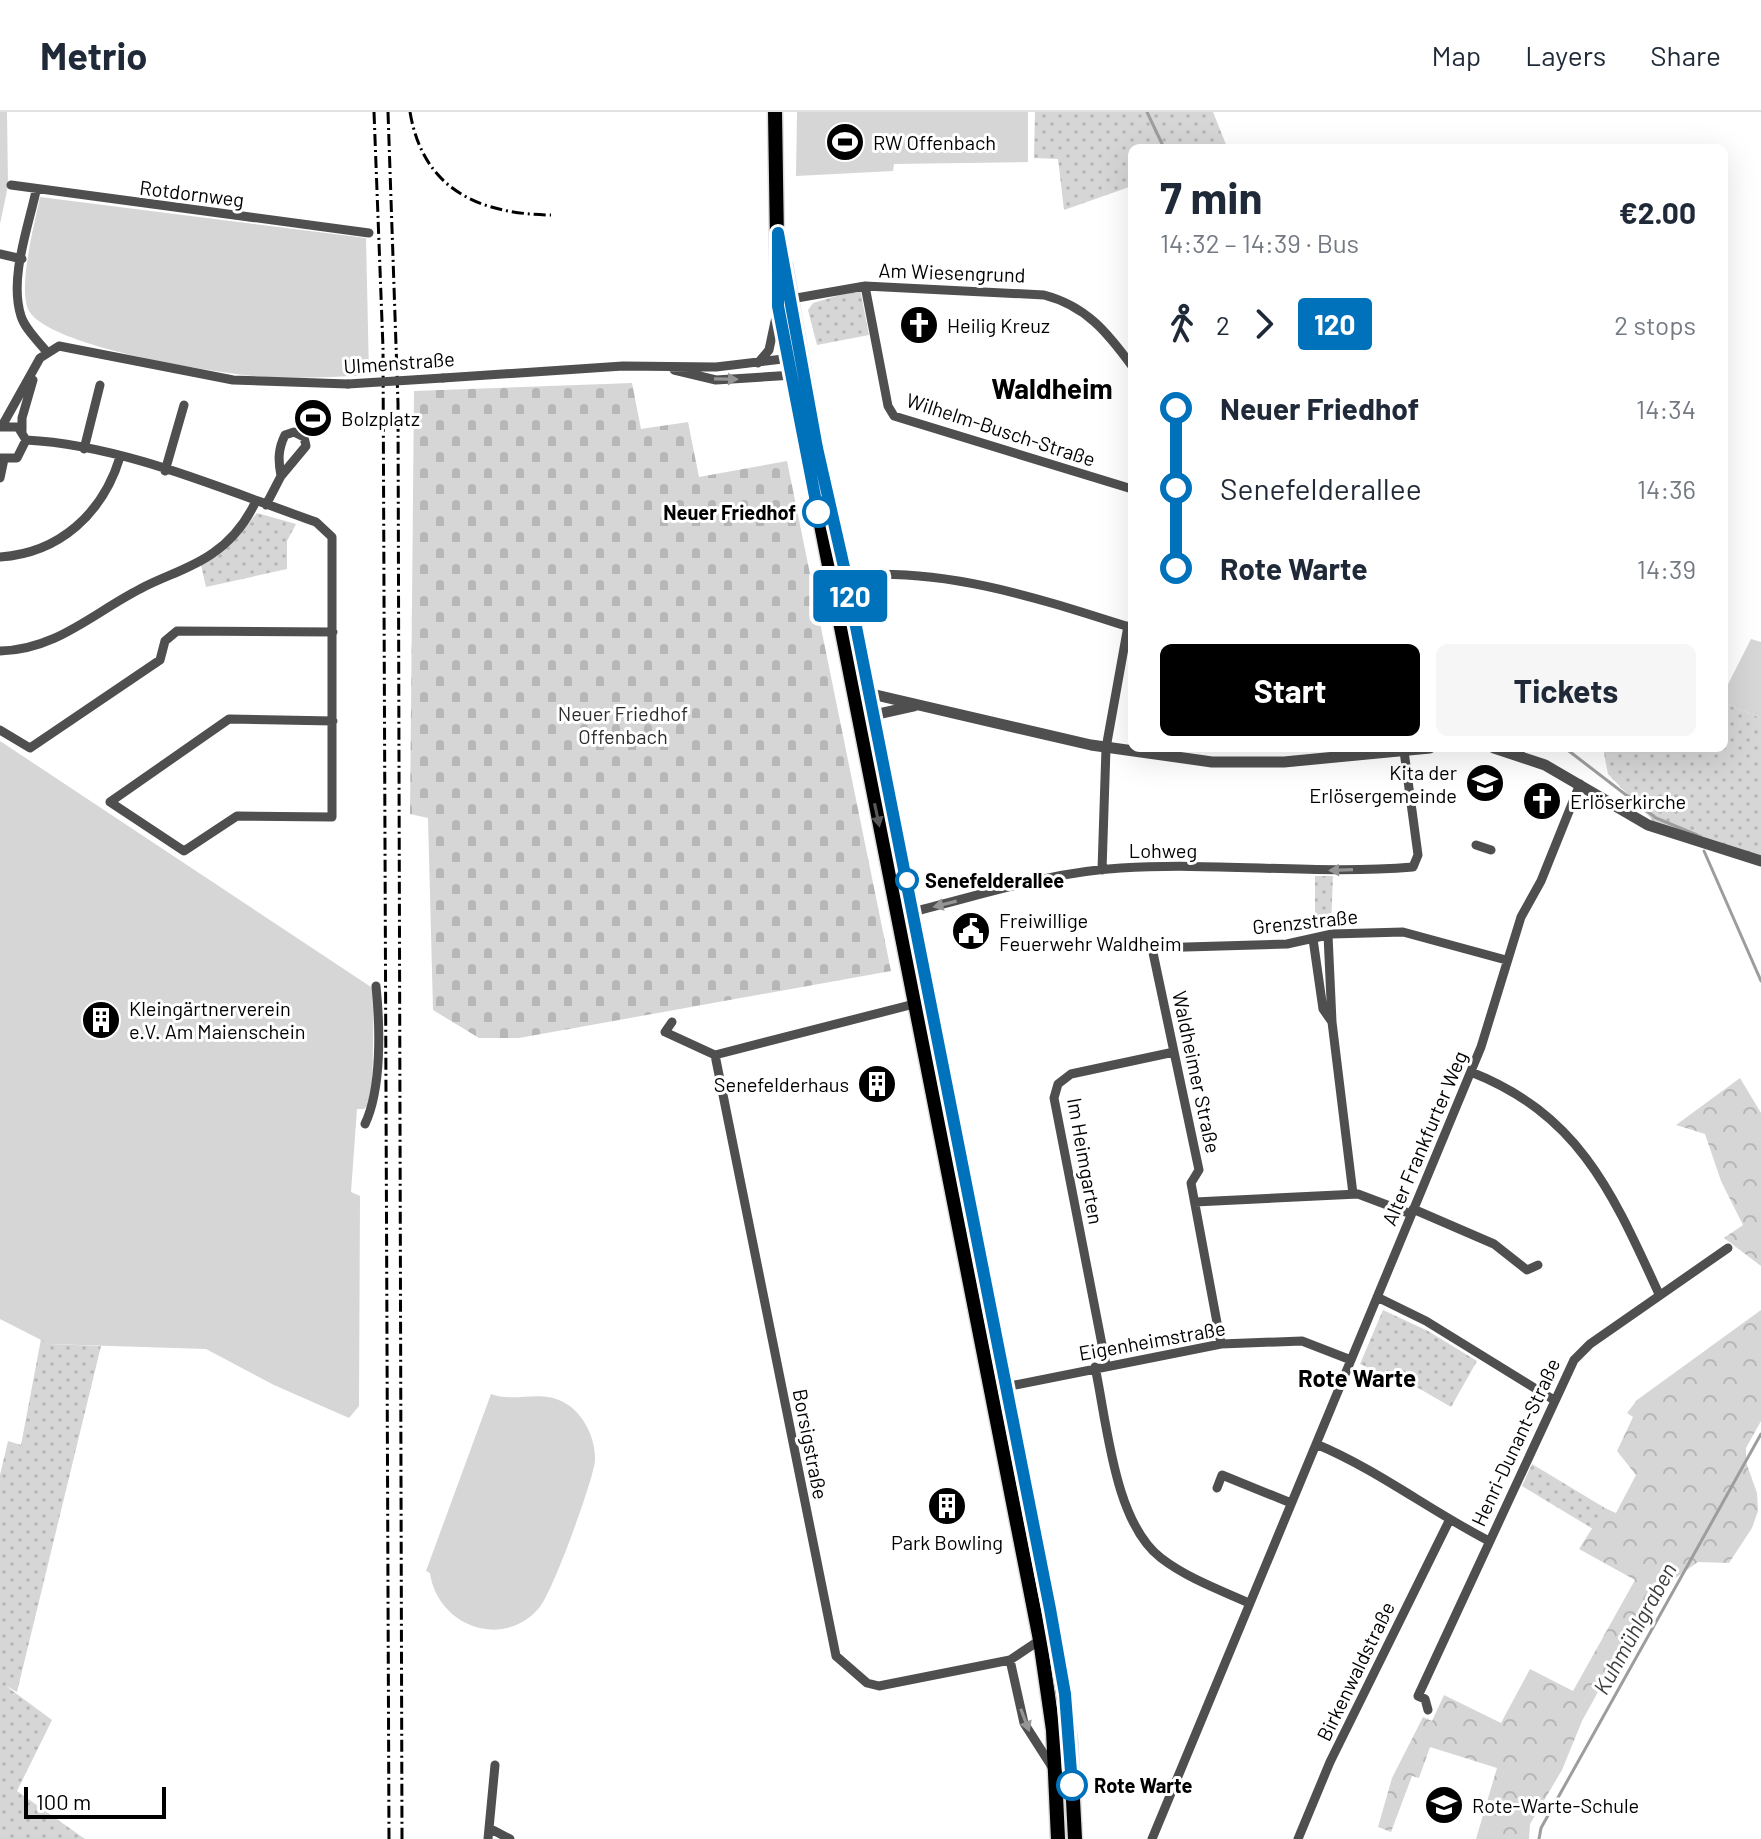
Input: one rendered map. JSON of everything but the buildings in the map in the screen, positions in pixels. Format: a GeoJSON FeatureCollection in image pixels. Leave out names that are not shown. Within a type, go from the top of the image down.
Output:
{"type":"FeatureCollection","features":[{"type":"Feature","properties":{"kind":"main road"},"geometry":{"type":"LineString","coordinates":[[775,112],[778,233],[784,303],[867,716],[912,912],[1061,1671],[1075,1839]]}},
{"type":"Feature","properties":{"kind":"main road"},"geometry":{"type":"LineString","coordinates":[[797,375],[846,576],[862,692]]}},
{"type":"Feature","properties":{"kind":"main road"},"geometry":{"type":"LineString","coordinates":[[867,716],[863,739],[1040,1640],[1056,1774],[1058,1839]]}},
{"type":"Feature","properties":{"kind":"street","name":"Rotdornweg"},"geometry":{"type":"LineString","coordinates":[[11,185],[36,191],[369,233]]}},
{"type":"Feature","properties":{"kind":"street"},"geometry":{"type":"LineString","coordinates":[[36,191],[22,259],[18,302],[21,318],[43,355]]}},
{"type":"Feature","properties":{"kind":"street"},"geometry":{"type":"LineString","coordinates":[[0,254],[22,259]]}},
{"type":"Feature","properties":{"kind":"street","name":"Am Wiesengrund"},"geometry":{"type":"LineString","coordinates":[[784,303],[865,286],[1006,291],[1050,297],[1093,318],[1128,361]]}},
{"type":"Feature","properties":{"kind":"street","name":"Wilhelm-Busch-Straße"},"geometry":{"type":"LineString","coordinates":[[865,286],[888,406],[894,416],[1128,488]]}},
{"type":"Feature","properties":{"kind":"street"},"geometry":{"type":"LineString","coordinates":[[758,363],[769,350],[784,303]]}},
{"type":"Feature","properties":{"kind":"street","name":"Ulmenstraße"},"geometry":{"type":"LineString","coordinates":[[43,355],[59,346],[75,347],[173,370],[253,383],[348,384],[623,366],[758,363],[795,358]]}},
{"type":"Feature","properties":{"kind":"street"},"geometry":{"type":"LineString","coordinates":[[0,478],[2,459],[22,454],[22,418],[43,355]]}},
{"type":"Feature","properties":{"kind":"street"},"geometry":{"type":"LineString","coordinates":[[1,426],[43,355]]}},
{"type":"Feature","properties":{"kind":"street"},"geometry":{"type":"LineString","coordinates":[[663,367],[716,380],[797,375]]}},
{"type":"Feature","properties":{"kind":"street"},"geometry":{"type":"LineString","coordinates":[[84,449],[100,385]]}},
{"type":"Feature","properties":{"kind":"street"},"geometry":{"type":"LineString","coordinates":[[165,471],[184,405]]}},
{"type":"Feature","properties":{"kind":"street"},"geometry":{"type":"LineString","coordinates":[[1,426],[14,425],[24,436],[120,457],[316,522],[328,531],[333,545],[333,721],[332,817],[237,816],[184,851],[110,802],[229,719],[333,721]]}},
{"type":"Feature","properties":{"kind":"street"},"geometry":{"type":"LineString","coordinates":[[0,557],[49,544],[81,524],[105,496],[120,457]]}},
{"type":"Feature","properties":{"kind":"street"},"geometry":{"type":"LineString","coordinates":[[0,651],[26,649],[55,640],[131,594],[194,565],[231,538],[281,476]]}},
{"type":"Feature","properties":{"kind":"street"},"geometry":{"type":"LineString","coordinates":[[846,576],[908,575],[956,581],[1128,626]]}},
{"type":"Feature","properties":{"kind":"street"},"geometry":{"type":"LineString","coordinates":[[0,730],[30,748],[160,660],[165,641],[177,631],[333,632]]}},
{"type":"Feature","properties":{"kind":"street"},"geometry":{"type":"LineString","coordinates":[[1102,870],[1106,748],[1128,637]]}},
{"type":"Feature","properties":{"kind":"street"},"geometry":{"type":"LineString","coordinates":[[862,692],[1128,751]]}},
{"type":"Feature","properties":{"kind":"street"},"geometry":{"type":"LineString","coordinates":[[867,716],[919,705]]}},
{"type":"Feature","properties":{"kind":"street"},"geometry":{"type":"LineString","coordinates":[[1136,752],[1212,762],[1374,752]]}},
{"type":"Feature","properties":{"kind":"street","name":"Lohweg"},"geometry":{"type":"LineString","coordinates":[[912,912],[1062,875],[1102,870],[1151,867],[1337,870],[1409,867],[1418,863],[1404,752]]}},
{"type":"Feature","properties":{"kind":"street"},"geometry":{"type":"LineString","coordinates":[[1508,752],[1532,759],[1648,825],[1761,861]]}},
{"type":"Feature","properties":{"kind":"street","name":"Alter Frankfurter Weg"},"geometry":{"type":"LineString","coordinates":[[1152,1839],[1471,1072],[1523,912],[1541,881],[1580,784]]}},
{"type":"Feature","properties":{"kind":"street"},"geometry":{"type":"LineString","coordinates":[[1476,845],[1491,850]]}},
{"type":"Feature","properties":{"kind":"street","name":"Grenzstraße"},"geometry":{"type":"LineString","coordinates":[[1152,948],[1287,944],[1328,935],[1403,932],[1506,960]]}},
{"type":"Feature","properties":{"kind":"street"},"geometry":{"type":"LineString","coordinates":[[1328,935],[1332,1022],[1353,1194]]}},
{"type":"Feature","properties":{"kind":"street"},"geometry":{"type":"LineString","coordinates":[[1313,939],[1323,1009],[1332,1022]]}},
{"type":"Feature","properties":{"kind":"street","name":"Waldheimer Straße"},"geometry":{"type":"LineString","coordinates":[[1152,948],[1199,1170],[1191,1183],[1221,1344]]}},
{"type":"Feature","properties":{"kind":"street"},"geometry":{"type":"LineString","coordinates":[[365,1124],[373,1108],[376,1090],[376,986]]}},
{"type":"Feature","properties":{"kind":"street"},"geometry":{"type":"LineString","coordinates":[[672,1022],[665,1032],[715,1055],[929,1002]]}},
{"type":"Feature","properties":{"kind":"street","name":"Im Heimgarten"},"geometry":{"type":"LineString","coordinates":[[1106,1365],[1053,1104],[1055,1094],[1061,1081],[1071,1074],[1174,1052]]}},
{"type":"Feature","properties":{"kind":"street","name":"Borsigstraße"},"geometry":{"type":"LineString","coordinates":[[715,1055],[836,1656],[859,1678],[879,1686],[1010,1660],[1040,1640]]}},
{"type":"Feature","properties":{"kind":"street"},"geometry":{"type":"LineString","coordinates":[[1471,1072],[1526,1099],[1580,1148],[1614,1198],[1659,1294]]}},
{"type":"Feature","properties":{"kind":"street"},"geometry":{"type":"LineString","coordinates":[[1195,1202],[1364,1194],[1494,1244],[1527,1270],[1538,1265]]}},
{"type":"Feature","properties":{"kind":"street","name":"Henri-Dunant-Straße"},"geometry":{"type":"LineString","coordinates":[[1428,1710],[1425,1699],[1418,1696],[1554,1400],[1579,1354],[1659,1294],[1728,1248]]}},
{"type":"Feature","properties":{"kind":"street"},"geometry":{"type":"LineString","coordinates":[[1377,1297],[1426,1321],[1554,1400]]}},
{"type":"Feature","properties":{"kind":"street","name":"Eigenheimstraße"},"geometry":{"type":"LineString","coordinates":[[1005,1387],[1221,1344],[1302,1341],[1351,1360]]}},
{"type":"Feature","properties":{"kind":"street"},"geometry":{"type":"LineString","coordinates":[[1095,1367],[1121,1488],[1141,1535],[1171,1565],[1249,1603]]}},
{"type":"Feature","properties":{"kind":"street"},"geometry":{"type":"LineString","coordinates":[[1316,1444],[1373,1470],[1449,1521],[1489,1541]]}},
{"type":"Feature","properties":{"kind":"street"},"geometry":{"type":"LineString","coordinates":[[1217,1488],[1222,1475],[1291,1503]]}},
{"type":"Feature","properties":{"kind":"street","name":"Birkenwaldstraße"},"geometry":{"type":"LineString","coordinates":[[1298,1839],[1321,1781],[1449,1521]]}},
{"type":"Feature","properties":{"kind":"street"},"geometry":{"type":"LineString","coordinates":[[1010,1660],[1024,1723],[1056,1774]]}},
{"type":"Feature","properties":{"kind":"street"},"geometry":{"type":"LineString","coordinates":[[488,1839],[495,1765]]}},
{"type":"Feature","properties":{"kind":"street"},"geometry":{"type":"LineString","coordinates":[[489,1828],[510,1839]]}},
{"type":"Feature","properties":{"kind":"green space"},"geometry":{"type":"Polygon","coordinates":[[[0,112],[7,112],[8,186],[0,224],[0,112]]]}},
{"type":"Feature","properties":{"kind":"green space"},"geometry":{"type":"Polygon","coordinates":[[[797,112],[1028,112],[1028,162],[894,164],[893,171],[796,176],[797,112]]]}},
{"type":"Feature","properties":{"kind":"green space"},"geometry":{"type":"Polygon","coordinates":[[[1035,112],[1213,112],[1226,144],[1128,144],[1128,187],[1064,210],[1058,159],[1034,158],[1035,112]]]}},
{"type":"Feature","properties":{"kind":"green space"},"geometry":{"type":"Polygon","coordinates":[[[40,197],[366,238],[369,375],[278,378],[213,371],[102,347],[44,324],[29,311],[25,287],[40,197]]]}},
{"type":"Feature","properties":{"kind":"green space"},"geometry":{"type":"Polygon","coordinates":[[[860,289],[869,335],[817,345],[808,310],[813,303],[860,289]]]}},
{"type":"Feature","properties":{"kind":"green space","name":"Neuer Friedhof Offenbach"},"geometry":{"type":"Polygon","coordinates":[[[632,383],[641,429],[688,422],[699,477],[787,461],[891,971],[519,1038],[479,1038],[433,1010],[428,818],[410,814],[414,391],[632,383]]]}},
{"type":"Feature","properties":{"kind":"green space","name":"Bolzplatz"},"geometry":{"type":"Polygon","coordinates":[[[300,410],[325,410],[325,427],[300,427],[300,410]]]}},
{"type":"Feature","properties":{"kind":"green space"},"geometry":{"type":"Polygon","coordinates":[[[257,513],[296,524],[287,541],[287,569],[206,587],[201,565],[228,547],[257,513]]]}},
{"type":"Feature","properties":{"kind":"green space"},"geometry":{"type":"Polygon","coordinates":[[[1751,639],[1761,642],[1761,718],[1728,705],[1728,684],[1751,639]]]}},
{"type":"Feature","properties":{"kind":"green space"},"geometry":{"type":"Polygon","coordinates":[[[1728,705],[1761,718],[1761,857],[1659,827],[1608,774],[1604,752],[1728,752],[1728,705]]]}},
{"type":"Feature","properties":{"kind":"green space"},"geometry":{"type":"Polygon","coordinates":[[[0,741],[374,989],[372,1102],[364,1109],[357,1109],[351,1192],[360,1196],[359,1406],[349,1418],[274,1385],[206,1349],[49,1344],[0,1319],[0,741]]]}},
{"type":"Feature","properties":{"kind":"green space"},"geometry":{"type":"Polygon","coordinates":[[[1315,876],[1333,876],[1331,928],[1315,928],[1315,876]]]}},
{"type":"Feature","properties":{"kind":"green space"},"geometry":{"type":"Polygon","coordinates":[[[1740,1078],[1761,1113],[1761,1266],[1724,1238],[1743,1225],[1721,1181],[1705,1134],[1676,1125],[1740,1078]]]}},
{"type":"Feature","properties":{"kind":"green space"},"geometry":{"type":"Polygon","coordinates":[[[1383,1310],[1428,1331],[1477,1361],[1451,1407],[1389,1371],[1386,1376],[1360,1364],[1383,1310]]]}},
{"type":"Feature","properties":{"kind":"green space"},"geometry":{"type":"Polygon","coordinates":[[[1761,1310],[1761,1421],[1746,1448],[1746,1462],[1757,1493],[1758,1511],[1752,1528],[1729,1563],[1698,1562],[1667,1584],[1625,1643],[1582,1721],[1562,1770],[1530,1824],[1529,1839],[1476,1839],[1497,1768],[1430,1747],[1419,1778],[1412,1776],[1391,1832],[1378,1827],[1392,1778],[1423,1717],[1432,1721],[1444,1695],[1501,1723],[1530,1669],[1573,1691],[1635,1580],[1579,1549],[1605,1508],[1616,1513],[1636,1475],[1617,1451],[1633,1417],[1627,1413],[1637,1400],[1761,1310]]]}},
{"type":"Feature","properties":{"kind":"green space"},"geometry":{"type":"Polygon","coordinates":[[[41,1339],[49,1344],[101,1346],[17,1692],[6,1686],[52,1720],[17,1791],[85,1839],[0,1839],[0,1475],[8,1441],[21,1445],[41,1339]]]}},
{"type":"Feature","properties":{"kind":"green space"},"geometry":{"type":"Polygon","coordinates":[[[491,1394],[501,1397],[541,1396],[571,1407],[589,1431],[595,1461],[571,1537],[539,1608],[524,1621],[507,1628],[490,1630],[458,1618],[445,1606],[435,1591],[430,1573],[426,1571],[491,1394]]]}},
{"type":"Feature","properties":{"kind":"green space"},"geometry":{"type":"Polygon","coordinates":[[[1532,1464],[1605,1508],[1593,1529],[1522,1486],[1532,1464]]]}},
{"type":"Feature","properties":{"kind":"waterway","name":"Kuhmühlgraben"},"geometry":{"type":"LineString","coordinates":[[1147,112],[1162,144]]}},
{"type":"Feature","properties":{"kind":"waterway","name":"Kuhmühlgraben"},"geometry":{"type":"LineString","coordinates":[[1570,752],[1656,818],[1697,835]]}},
{"type":"Feature","properties":{"kind":"waterway","name":"Kuhmühlgraben"},"geometry":{"type":"LineString","coordinates":[[1704,851],[1761,981]]}},
{"type":"Feature","properties":{"kind":"waterway","name":"Kuhmühlgraben"},"geometry":{"type":"LineString","coordinates":[[1539,1839],[1541,1828],[1761,1434]]}},
{"type":"Feature","properties":{"kind":"railway"},"geometry":{"type":"LineString","coordinates":[[374,112],[383,348],[389,1839]]}},
{"type":"Feature","properties":{"kind":"railway"},"geometry":{"type":"LineString","coordinates":[[388,112],[398,403],[402,1839]]}},
{"type":"Feature","properties":{"kind":"railway"},"geometry":{"type":"LineString","coordinates":[[410,112],[427,160],[441,178],[458,192],[500,209],[551,215]]}},
{"type":"Feature","properties":{"kind":"bus line","name":"120"},"geometry":{"type":"LineString","coordinates":[[818,512],[778,306],[778,233],[817,448],[908,884],[1050,1609],[1065,1694],[1072,1785]]}},
{"type":"Feature","properties":{"kind":"place","name":"RW Offenbach"},"geometry":{"type":"Point","coordinates":[845,142]}},
{"type":"Feature","properties":{"kind":"place","name":"Heilig Kreuz"},"geometry":{"type":"Point","coordinates":[919,325]}},
{"type":"Feature","properties":{"kind":"place","name":"Bolzplatz"},"geometry":{"type":"Point","coordinates":[313,418]}},
{"type":"Feature","properties":{"kind":"place","name":"Neuer Friedhof"},"geometry":{"type":"Point","coordinates":[818,512]}},
{"type":"Feature","properties":{"kind":"place","name":"Kita der Erlösergemeinde"},"geometry":{"type":"Point","coordinates":[1485,783]}},
{"type":"Feature","properties":{"kind":"place","name":"Erlöserkirche"},"geometry":{"type":"Point","coordinates":[1542,801]}},
{"type":"Feature","properties":{"kind":"place","name":"Senefelderallee"},"geometry":{"type":"Point","coordinates":[907,880]}},
{"type":"Feature","properties":{"kind":"place","name":"Freiwillige Feuerwehr Waldheim"},"geometry":{"type":"Point","coordinates":[971,931]}},
{"type":"Feature","properties":{"kind":"place","name":"Kleingärtnerverein e.V. Am Maienschein"},"geometry":{"type":"Point","coordinates":[101,1020]}},
{"type":"Feature","properties":{"kind":"place","name":"Senefelderhaus"},"geometry":{"type":"Point","coordinates":[877,1084]}},
{"type":"Feature","properties":{"kind":"place","name":"Park Bowling"},"geometry":{"type":"Point","coordinates":[947,1506]}},
{"type":"Feature","properties":{"kind":"place","name":"Rote Warte"},"geometry":{"type":"Point","coordinates":[1072,1785]}},
{"type":"Feature","properties":{"kind":"place","name":"Rote-Warte-Schule"},"geometry":{"type":"Point","coordinates":[1444,1805]}},
{"type":"Feature","properties":{"kind":"district","name":"Waldheim"},"geometry":{"type":"Point","coordinates":[1052,388]}},
{"type":"Feature","properties":{"kind":"district","name":"Rote Warte"},"geometry":{"type":"Point","coordinates":[1357,1377]}}]}
